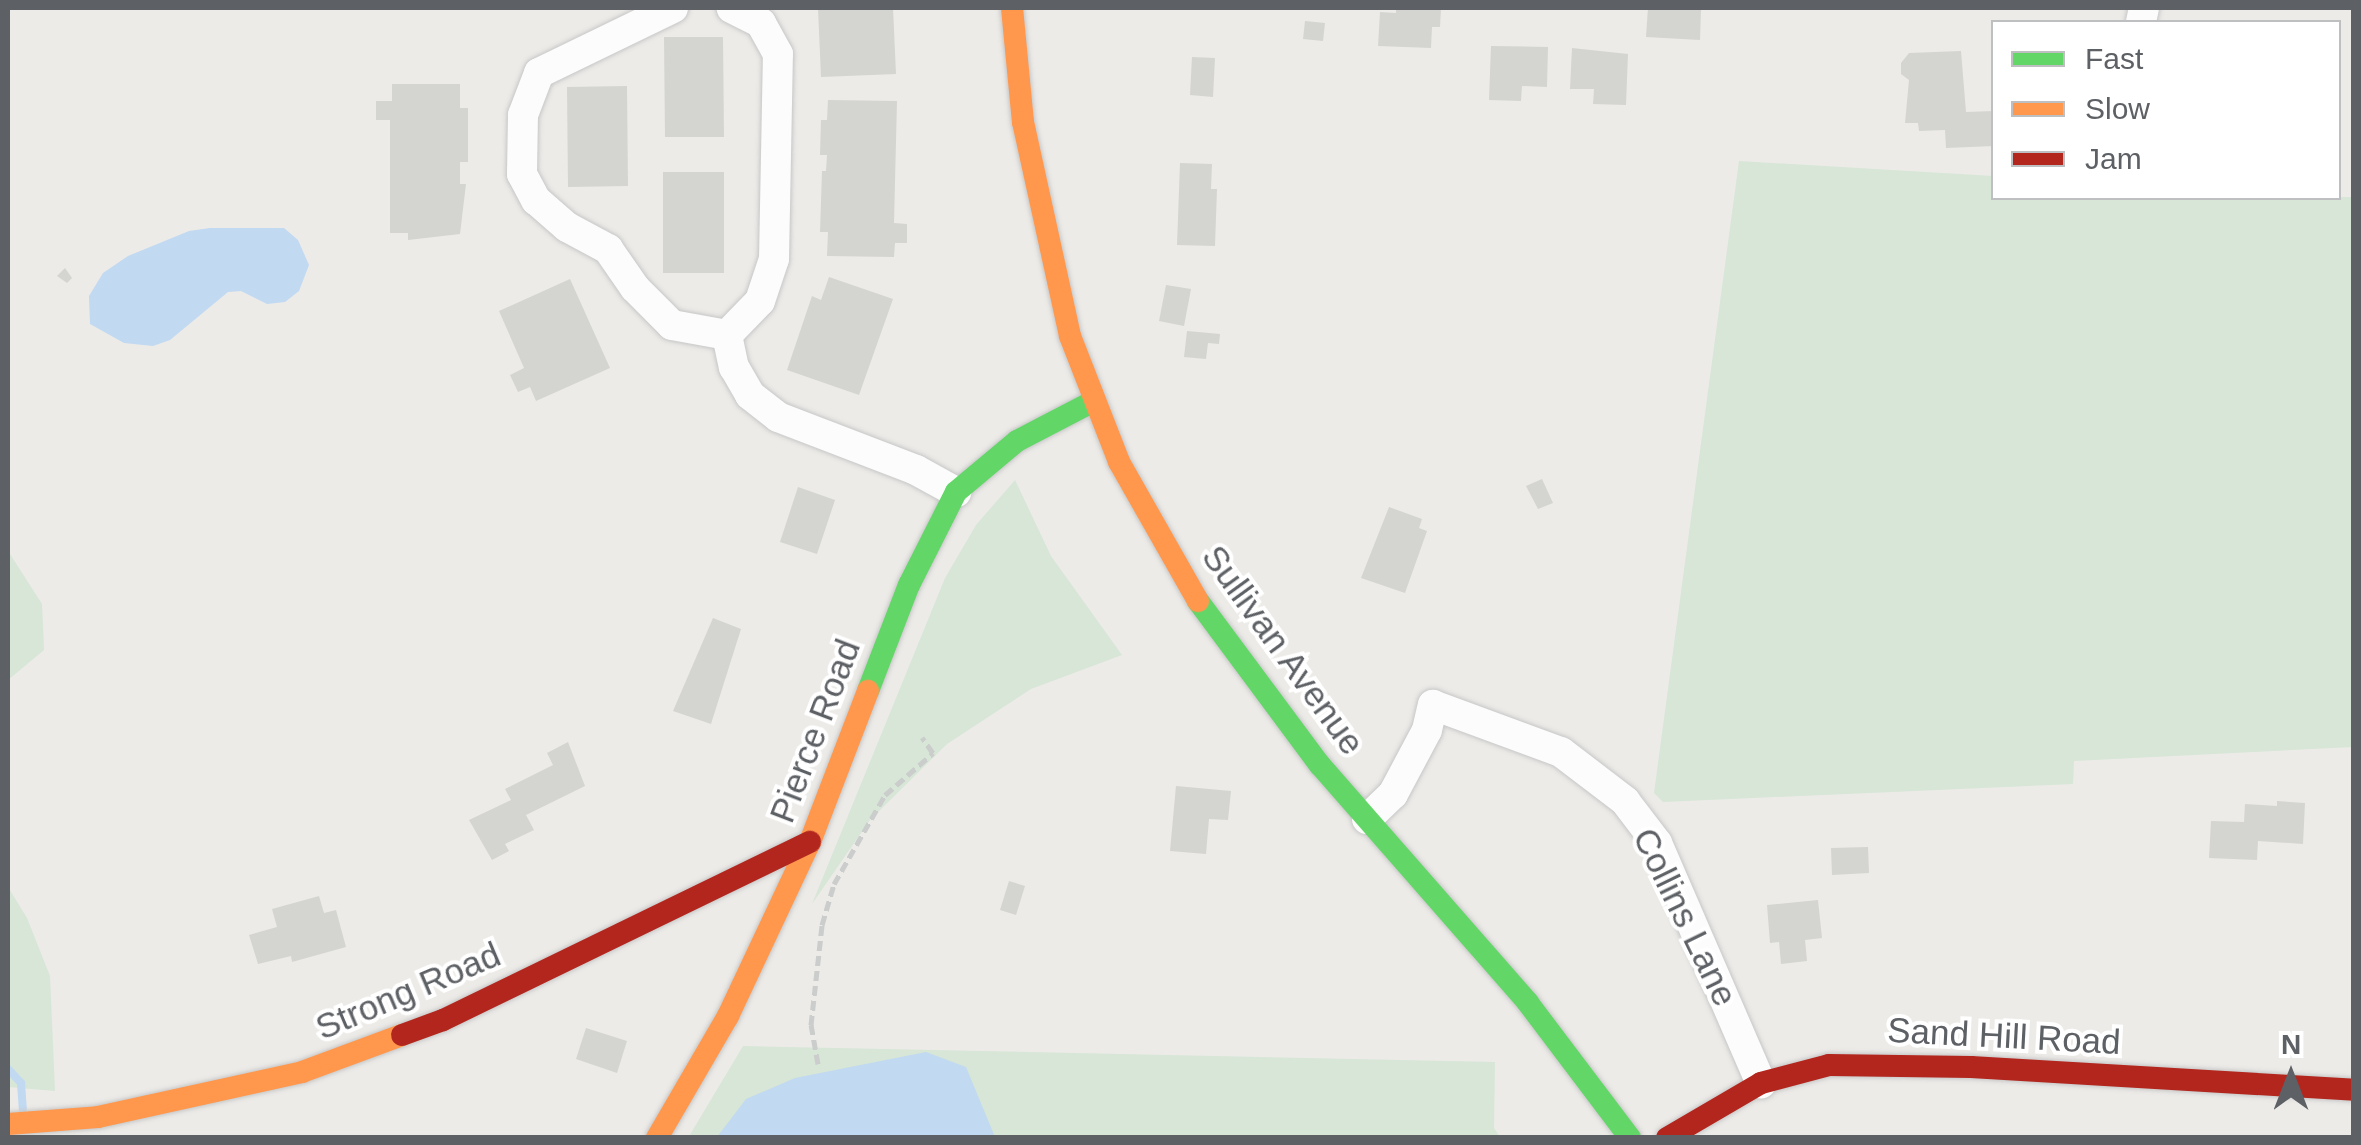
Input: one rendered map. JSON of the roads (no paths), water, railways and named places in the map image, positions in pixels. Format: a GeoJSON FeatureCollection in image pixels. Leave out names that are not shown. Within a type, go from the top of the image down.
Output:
{"type":"FeatureCollection","features":[{"type":"Feature","properties":{"kind":"street"},"geometry":{"type":"LineString","coordinates":[[673,8],[539,74],[523,115],[522,174],[536,200],[567,227],[608,249],[635,288],[672,325],[727,336]]}},
{"type":"Feature","properties":{"kind":"street"},"geometry":{"type":"LineString","coordinates":[[727,336],[760,301],[774,259],[778,54],[761,23],[732,8]]}},
{"type":"Feature","properties":{"kind":"street","name":"Sullivan Avenue"},"geometry":{"type":"LineString","coordinates":[[1012,8],[1023,122],[1050,264],[1092,402],[1154,527],[1214,628],[1368,819],[1528,1003],[1630,1138]]}},
{"type":"Feature","properties":{"kind":"street"},"geometry":{"type":"LineString","coordinates":[[727,336],[734,368],[750,395],[778,417],[916,470],[956,492]]}},
{"type":"Feature","properties":{"kind":"street","name":"Pierce Road"},"geometry":{"type":"LineString","coordinates":[[657,1138],[728,1016],[810,842],[910,585],[956,492],[1017,441],[1092,402]]}},
{"type":"Feature","properties":{"kind":"street","name":"Collins Lane"},"geometry":{"type":"LineString","coordinates":[[1368,819],[1393,794],[1427,730],[1433,705],[1562,752],[1625,800],[1657,843],[1761,1084]]}},
{"type":"Feature","properties":{"kind":"street","name":"Strong Road"},"geometry":{"type":"LineString","coordinates":[[9,1124],[177,1102],[302,1072],[444,1020],[810,842]]}},
{"type":"Feature","properties":{"kind":"street","name":"Sand Hill Road"},"geometry":{"type":"LineString","coordinates":[[1667,1138],[1761,1084],[1830,1065],[2354,1090]]}},
{"type":"Feature","properties":{"kind":"water"},"geometry":{"type":"Polygon","coordinates":[[[284,228],[298,240],[309,265],[299,291],[285,302],[267,304],[241,291],[228,292],[170,340],[153,346],[124,343],[90,324],[89,296],[103,273],[128,256],[189,231],[284,228]]]}},
{"type":"Feature","properties":{"kind":"water"},"geometry":{"type":"Polygon","coordinates":[[[926,1052],[966,1067],[995,1137],[717,1137],[746,1099],[795,1078],[926,1052]]]}},
{"type":"Feature","properties":{"kind":"waterway"},"geometry":{"type":"LineString","coordinates":[[8,1069],[21,1083],[23,1109]]}}]}
